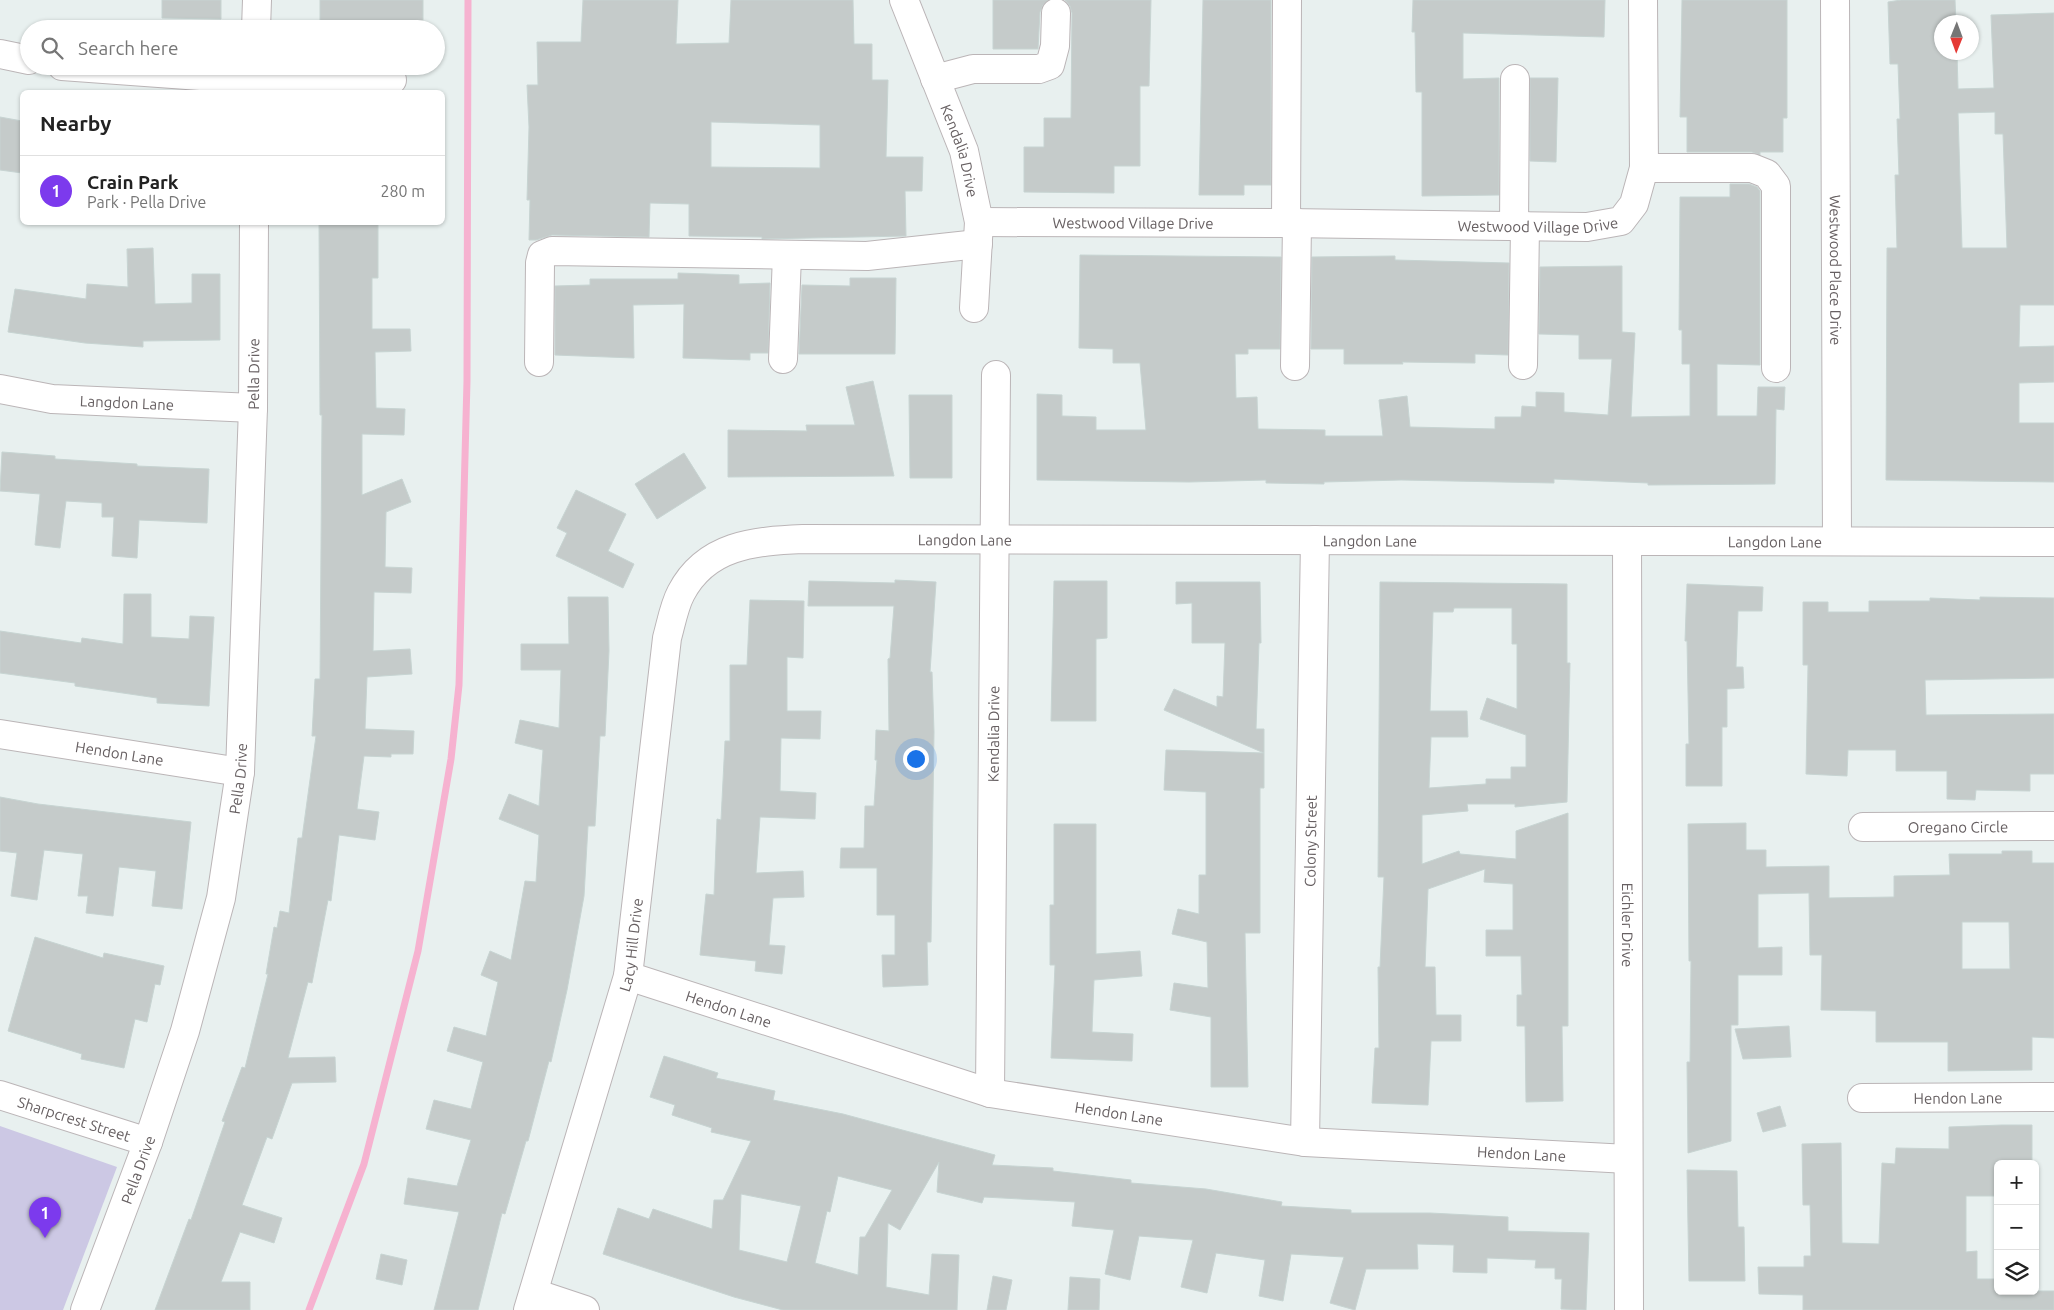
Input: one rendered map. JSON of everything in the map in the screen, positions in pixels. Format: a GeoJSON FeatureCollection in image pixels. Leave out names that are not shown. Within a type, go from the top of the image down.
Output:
{"type":"FeatureCollection","features":[{"type":"Feature","properties":{"kind":"street"},"geometry":{"type":"LineString","coordinates":[[256,0],[256,20]]}},
{"type":"Feature","properties":{"kind":"street","name":"Kendalia Drive"},"geometry":{"type":"LineString","coordinates":[[904,0],[964,151],[979,233],[974,308]]}},
{"type":"Feature","properties":{"kind":"street"},"geometry":{"type":"LineString","coordinates":[[1287,0],[1295,366]]}},
{"type":"Feature","properties":{"kind":"street","name":"Westwood Village Drive"},"geometry":{"type":"LineString","coordinates":[[539,362],[540,263],[542,255],[552,251],[867,256],[979,233],[1292,223],[1587,227],[1621,222],[1634,204],[1644,168],[1643,0]]}},
{"type":"Feature","properties":{"kind":"street","name":"Westwood Place Drive"},"geometry":{"type":"LineString","coordinates":[[1836,0],[1837,541]]}},
{"type":"Feature","properties":{"kind":"street"},"geometry":{"type":"LineString","coordinates":[[935,79],[973,70],[1039,69],[1050,65],[1055,46],[1056,12]]}},
{"type":"Feature","properties":{"kind":"street"},"geometry":{"type":"LineString","coordinates":[[0,54],[20,58]]}},
{"type":"Feature","properties":{"kind":"street"},"geometry":{"type":"LineString","coordinates":[[196,75],[256,79],[392,80]]}},
{"type":"Feature","properties":{"kind":"street"},"geometry":{"type":"LineString","coordinates":[[1515,78],[1523,365]]}},
{"type":"Feature","properties":{"kind":"street"},"geometry":{"type":"LineString","coordinates":[[1644,168],[1752,168],[1768,174],[1776,186],[1776,368]]}},
{"type":"Feature","properties":{"kind":"street","name":"Pella Drive"},"geometry":{"type":"LineString","coordinates":[[85,1310],[148,1142],[185,1031],[221,898],[240,772],[253,408],[254,225]]}},
{"type":"Feature","properties":{"kind":"street"},"geometry":{"type":"LineString","coordinates":[[783,359],[787,255]]}},
{"type":"Feature","properties":{"kind":"street","name":"Kendalia Drive"},"geometry":{"type":"LineString","coordinates":[[990,1093],[996,376]]}},
{"type":"Feature","properties":{"kind":"street","name":"Langdon Lane"},"geometry":{"type":"LineString","coordinates":[[0,389],[52,399],[253,408]]}},
{"type":"Feature","properties":{"kind":"street","name":"Langdon Lane"},"geometry":{"type":"LineString","coordinates":[[694,573],[711,558],[732,547],[764,540],[2054,542]]}},
{"type":"Feature","properties":{"kind":"street","name":"Colony Street"},"geometry":{"type":"LineString","coordinates":[[1305,1142],[1315,540]]}},
{"type":"Feature","properties":{"kind":"street","name":"Eichler Drive"},"geometry":{"type":"LineString","coordinates":[[1628,541],[1629,1310]]}},
{"type":"Feature","properties":{"kind":"street","name":"Lacy Hill Drive"},"geometry":{"type":"LineString","coordinates":[[531,1302],[628,976],[667,638],[680,594],[694,573]]}},
{"type":"Feature","properties":{"kind":"street","name":"Hendon Lane"},"geometry":{"type":"LineString","coordinates":[[0,734],[240,772]]}},
{"type":"Feature","properties":{"kind":"street","name":"Oregano Circle"},"geometry":{"type":"LineString","coordinates":[[1863,827],[2054,826]]}},
{"type":"Feature","properties":{"kind":"street","name":"Hendon Lane"},"geometry":{"type":"LineString","coordinates":[[628,976],[990,1093],[1305,1142],[1628,1159]]}},
{"type":"Feature","properties":{"kind":"street","name":"Sharpcrest Street"},"geometry":{"type":"LineString","coordinates":[[0,1095],[148,1142]]}},
{"type":"Feature","properties":{"kind":"street","name":"Hendon Lane"},"geometry":{"type":"LineString","coordinates":[[1862,1098],[2054,1097]]}},
{"type":"Feature","properties":{"kind":"street"},"geometry":{"type":"LineString","coordinates":[[531,1302],[585,1310]]}},
{"type":"Feature","properties":{"kind":"shaded area"},"geometry":{"type":"Polygon","coordinates":[[[0,1126],[117,1167],[63,1310],[0,1310],[0,1126]]]}},
{"type":"Feature","properties":{"kind":"building"},"geometry":{"type":"Polygon","coordinates":[[[162,0],[221,0],[221,19],[162,18],[162,0]]]}},
{"type":"Feature","properties":{"kind":"building"},"geometry":{"type":"Polygon","coordinates":[[[320,0],[423,0],[423,20],[320,20],[320,0]]]}},
{"type":"Feature","properties":{"kind":"building"},"geometry":{"type":"Polygon","coordinates":[[[583,0],[678,0],[676,44],[729,43],[731,0],[853,0],[854,44],[872,44],[872,80],[888,80],[886,157],[923,157],[922,191],[905,191],[906,236],[762,239],[762,237],[689,236],[689,204],[650,203],[649,237],[552,235],[529,240],[530,200],[527,200],[529,127],[527,85],[538,85],[537,42],[581,42],[583,0]],[[711,122],[711,167],[820,168],[820,125],[711,122]]]}},
{"type":"Feature","properties":{"kind":"building"},"geometry":{"type":"Polygon","coordinates":[[[993,0],[1048,0],[1040,12],[1038,49],[993,49],[993,0]]]}},
{"type":"Feature","properties":{"kind":"building"},"geometry":{"type":"Polygon","coordinates":[[[1065,0],[1151,0],[1149,86],[1140,86],[1140,166],[1114,166],[1114,193],[1024,192],[1024,147],[1044,147],[1044,118],[1071,118],[1072,13],[1070,6],[1065,0]]]}},
{"type":"Feature","properties":{"kind":"building"},"geometry":{"type":"Polygon","coordinates":[[[1203,0],[1271,0],[1271,185],[1244,185],[1244,195],[1199,195],[1203,0]]]}},
{"type":"Feature","properties":{"kind":"building"},"geometry":{"type":"Polygon","coordinates":[[[1413,0],[1605,0],[1604,37],[1463,33],[1463,79],[1499,78],[1499,195],[1422,196],[1422,92],[1416,92],[1415,32],[1412,32],[1413,0]]]}},
{"type":"Feature","properties":{"kind":"building"},"geometry":{"type":"Polygon","coordinates":[[[1682,0],[1787,0],[1787,118],[1783,118],[1783,152],[1760,152],[1760,155],[1752,152],[1687,152],[1687,117],[1680,117],[1682,0]]]}},
{"type":"Feature","properties":{"kind":"building"},"geometry":{"type":"Polygon","coordinates":[[[1901,0],[1955,0],[1956,15],[1934,15],[1934,60],[1957,60],[1958,89],[1994,88],[1991,15],[2054,13],[2054,305],[2020,305],[2019,347],[2054,346],[2054,382],[2019,383],[2019,423],[2054,423],[2054,482],[1886,480],[1887,248],[1897,248],[1895,175],[1899,175],[1897,119],[1900,119],[1898,64],[1890,64],[1888,2],[1901,0]],[[1995,112],[1958,113],[1962,248],[2007,248],[2003,134],[1995,134],[1995,112]]]}},
{"type":"Feature","properties":{"kind":"building"},"geometry":{"type":"Polygon","coordinates":[[[1530,78],[1558,78],[1556,162],[1530,161],[1530,78]]]}},
{"type":"Feature","properties":{"kind":"building"},"geometry":{"type":"Polygon","coordinates":[[[0,117],[20,121],[20,173],[0,170],[0,117]]]}},
{"type":"Feature","properties":{"kind":"building"},"geometry":{"type":"Polygon","coordinates":[[[1730,184],[1749,184],[1757,187],[1760,191],[1760,365],[1717,364],[1717,416],[1757,416],[1758,387],[1785,387],[1784,410],[1776,409],[1775,484],[1648,485],[1648,483],[1554,479],[1554,483],[1401,480],[1324,482],[1324,484],[1266,483],[1266,480],[1189,482],[1037,480],[1037,394],[1062,395],[1062,416],[1096,417],[1096,430],[1146,430],[1140,363],[1113,363],[1113,349],[1079,348],[1080,255],[1281,257],[1280,349],[1248,349],[1248,354],[1235,354],[1236,398],[1257,397],[1258,429],[1325,430],[1325,436],[1383,436],[1379,400],[1407,396],[1410,427],[1495,429],[1495,417],[1521,417],[1522,406],[1536,407],[1536,392],[1564,393],[1564,412],[1608,415],[1612,359],[1579,359],[1579,335],[1539,334],[1540,267],[1622,266],[1622,332],[1635,333],[1631,417],[1690,416],[1690,364],[1682,364],[1682,330],[1679,330],[1680,197],[1730,197],[1730,184]]]}},
{"type":"Feature","properties":{"kind":"building"},"geometry":{"type":"Polygon","coordinates":[[[319,225],[378,225],[378,278],[372,278],[372,329],[410,329],[411,351],[375,352],[376,408],[405,409],[404,435],[362,434],[362,495],[402,479],[411,502],[386,512],[385,567],[412,568],[411,593],[374,592],[373,651],[410,649],[412,674],[367,677],[365,729],[414,731],[413,754],[391,754],[391,757],[364,756],[357,809],[379,812],[375,840],[339,835],[331,901],[328,900],[312,983],[308,982],[288,1058],[335,1057],[336,1082],[292,1083],[272,1139],[267,1137],[242,1205],[282,1218],[274,1243],[240,1232],[221,1282],[250,1282],[250,1310],[155,1310],[189,1219],[191,1220],[225,1122],[222,1121],[242,1067],[245,1068],[268,974],[266,974],[274,927],[277,928],[280,911],[289,913],[298,838],[302,838],[316,736],[312,736],[315,679],[320,679],[322,415],[320,415],[319,225]]]}},
{"type":"Feature","properties":{"kind":"building"},"geometry":{"type":"Polygon","coordinates":[[[153,248],[155,304],[192,303],[192,274],[220,274],[220,340],[143,341],[143,347],[85,343],[8,332],[15,289],[86,299],[87,284],[128,287],[127,249],[153,248]]]}},
{"type":"Feature","properties":{"kind":"building"},"geometry":{"type":"Polygon","coordinates":[[[1395,256],[1395,260],[1509,263],[1508,355],[1475,354],[1475,363],[1402,362],[1403,364],[1344,364],[1344,349],[1311,349],[1312,257],[1395,256]]]}},
{"type":"Feature","properties":{"kind":"building"},"geometry":{"type":"Polygon","coordinates":[[[678,273],[739,275],[739,284],[770,283],[768,353],[750,353],[750,360],[683,358],[684,304],[633,305],[634,358],[555,355],[555,286],[590,285],[590,279],[678,279],[678,273]]]}},
{"type":"Feature","properties":{"kind":"building"},"geometry":{"type":"Polygon","coordinates":[[[850,278],[896,278],[895,354],[799,354],[802,285],[850,286],[850,278]]]}},
{"type":"Feature","properties":{"kind":"building"},"geometry":{"type":"Polygon","coordinates":[[[873,381],[894,476],[728,477],[728,430],[807,431],[806,425],[855,425],[846,387],[873,381]]]}},
{"type":"Feature","properties":{"kind":"building"},"geometry":{"type":"Polygon","coordinates":[[[909,395],[952,395],[952,478],[910,478],[909,395]]]}},
{"type":"Feature","properties":{"kind":"building"},"geometry":{"type":"Polygon","coordinates":[[[2,452],[55,456],[55,459],[137,464],[137,466],[209,469],[207,523],[139,520],[137,558],[112,556],[114,517],[102,517],[102,503],[66,501],[60,548],[35,545],[40,494],[0,491],[2,452]]]}},
{"type":"Feature","properties":{"kind":"building"},"geometry":{"type":"Polygon","coordinates":[[[684,453],[706,488],[657,519],[635,484],[684,453]]]}},
{"type":"Feature","properties":{"kind":"building"},"geometry":{"type":"Polygon","coordinates":[[[576,490],[626,514],[608,551],[634,564],[623,588],[556,556],[567,533],[557,528],[576,490]]]}},
{"type":"Feature","properties":{"kind":"building"},"geometry":{"type":"Polygon","coordinates":[[[895,580],[936,582],[930,672],[932,672],[934,732],[931,942],[927,942],[928,985],[883,987],[882,955],[895,955],[895,915],[877,915],[877,868],[840,868],[841,848],[864,848],[865,806],[874,806],[877,760],[875,760],[876,730],[889,731],[888,659],[890,658],[894,606],[808,606],[809,581],[895,583],[895,580]]]}},
{"type":"Feature","properties":{"kind":"building"},"geometry":{"type":"Polygon","coordinates":[[[1054,581],[1107,581],[1107,638],[1096,639],[1096,721],[1051,721],[1054,581]]]}},
{"type":"Feature","properties":{"kind":"building"},"geometry":{"type":"Polygon","coordinates":[[[1176,582],[1260,582],[1261,643],[1259,643],[1256,729],[1264,729],[1264,753],[1164,710],[1174,689],[1217,707],[1217,696],[1223,697],[1225,643],[1192,643],[1192,603],[1176,604],[1176,582]]]}},
{"type":"Feature","properties":{"kind":"building"},"geometry":{"type":"Polygon","coordinates":[[[1380,582],[1567,584],[1567,663],[1570,663],[1567,802],[1515,807],[1515,804],[1467,804],[1468,811],[1422,815],[1422,864],[1459,851],[1460,854],[1516,859],[1516,831],[1568,813],[1568,1026],[1562,1026],[1563,1101],[1526,1102],[1525,1026],[1517,1026],[1517,995],[1522,995],[1521,956],[1486,956],[1486,930],[1513,930],[1513,884],[1484,882],[1485,869],[1428,889],[1425,967],[1435,967],[1436,1015],[1461,1015],[1461,1041],[1431,1041],[1428,1105],[1372,1103],[1375,1048],[1379,1048],[1378,967],[1380,967],[1384,877],[1378,877],[1380,582]],[[1454,608],[1453,612],[1433,612],[1430,711],[1467,711],[1468,737],[1431,737],[1429,788],[1486,784],[1486,779],[1511,779],[1511,767],[1526,767],[1526,735],[1480,719],[1487,698],[1517,709],[1517,644],[1512,644],[1512,608],[1454,608]]]}},
{"type":"Feature","properties":{"kind":"building"},"geometry":{"type":"Polygon","coordinates":[[[1687,584],[1763,587],[1762,611],[1738,611],[1736,667],[1743,667],[1744,688],[1727,689],[1727,727],[1722,727],[1722,786],[1686,786],[1686,744],[1689,744],[1687,641],[1685,641],[1687,584]]]}},
{"type":"Feature","properties":{"kind":"building"},"geometry":{"type":"Polygon","coordinates":[[[124,594],[151,594],[151,637],[189,639],[190,616],[214,617],[209,706],[157,703],[157,698],[75,686],[75,683],[0,673],[0,631],[81,643],[82,638],[123,644],[124,594]]]}},
{"type":"Feature","properties":{"kind":"building"},"geometry":{"type":"Polygon","coordinates":[[[568,597],[608,597],[609,651],[605,736],[600,736],[595,826],[588,826],[584,896],[567,990],[551,1062],[549,1061],[528,1141],[526,1141],[505,1214],[502,1213],[478,1310],[434,1310],[459,1212],[404,1204],[408,1178],[457,1186],[471,1140],[426,1129],[434,1100],[471,1109],[483,1062],[447,1051],[454,1027],[486,1036],[498,982],[481,975],[490,951],[511,960],[525,881],[536,882],[539,835],[499,819],[509,794],[539,806],[543,750],[515,743],[520,720],[559,728],[561,670],[521,670],[521,644],[569,644],[568,597]]]}},
{"type":"Feature","properties":{"kind":"building"},"geometry":{"type":"Polygon","coordinates":[[[1980,597],[2054,598],[2054,678],[1925,680],[1926,715],[2054,714],[2054,774],[2030,774],[2030,791],[1976,790],[1975,800],[1947,799],[1947,771],[1896,771],[1896,750],[1848,750],[1847,776],[1806,774],[1808,665],[1803,665],[1803,602],[1828,602],[1828,612],[1869,612],[1869,601],[1930,601],[1930,598],[1980,600],[1980,597]]]}},
{"type":"Feature","properties":{"kind":"building"},"geometry":{"type":"Polygon","coordinates":[[[750,600],[804,601],[803,658],[787,657],[787,711],[821,711],[820,739],[781,738],[780,791],[816,793],[815,819],[760,817],[756,873],[803,871],[804,897],[773,898],[769,945],[785,946],[782,974],[755,971],[756,961],[700,955],[706,894],[714,895],[717,819],[721,820],[725,741],[730,741],[730,665],[747,665],[750,600]]]}},
{"type":"Feature","properties":{"kind":"building"},"geometry":{"type":"Polygon","coordinates":[[[1166,750],[1264,753],[1264,788],[1260,788],[1260,933],[1245,933],[1248,1087],[1211,1087],[1211,1017],[1170,1010],[1174,983],[1208,988],[1207,942],[1172,934],[1178,909],[1199,914],[1199,875],[1206,875],[1206,792],[1164,790],[1166,750]]]}},
{"type":"Feature","properties":{"kind":"building"},"geometry":{"type":"Polygon","coordinates":[[[0,797],[38,804],[191,822],[182,909],[152,906],[156,871],[119,867],[113,916],[86,913],[88,896],[78,896],[83,854],[44,850],[37,900],[11,896],[17,853],[0,851],[0,797]]]}},
{"type":"Feature","properties":{"kind":"building"},"geometry":{"type":"Polygon","coordinates":[[[1746,823],[1746,850],[1766,850],[1766,867],[1829,866],[1829,898],[1894,897],[1894,876],[1950,875],[1949,854],[2002,854],[2002,851],[2032,851],[2032,863],[2054,863],[2054,1038],[2032,1037],[2032,1070],[1948,1071],[1948,1042],[1876,1042],[1876,1011],[1821,1010],[1822,955],[1810,955],[1809,893],[1758,894],[1758,948],[1782,947],[1782,975],[1738,975],[1738,1025],[1731,1025],[1731,1141],[1688,1153],[1687,1062],[1690,1062],[1691,961],[1689,961],[1688,824],[1746,823]],[[1962,922],[1962,969],[2010,969],[2009,922],[1962,922]]]}},
{"type":"Feature","properties":{"kind":"building"},"geometry":{"type":"Polygon","coordinates":[[[1054,824],[1096,824],[1096,954],[1140,951],[1142,976],[1094,980],[1092,1032],[1133,1034],[1132,1061],[1051,1058],[1055,965],[1050,965],[1050,905],[1054,905],[1054,824]]]}},
{"type":"Feature","properties":{"kind":"building"},"geometry":{"type":"Polygon","coordinates":[[[35,937],[103,958],[104,953],[164,966],[160,985],[155,984],[147,1022],[135,1019],[124,1068],[81,1059],[82,1054],[8,1031],[35,937]]]}},
{"type":"Feature","properties":{"kind":"building"},"geometry":{"type":"Polygon","coordinates":[[[1789,1026],[1791,1057],[1743,1059],[1735,1029],[1789,1026]]]}},
{"type":"Feature","properties":{"kind":"building"},"geometry":{"type":"Polygon","coordinates":[[[664,1056],[718,1073],[716,1078],[775,1091],[773,1100],[843,1114],[995,1155],[992,1165],[1053,1168],[1053,1171],[1131,1180],[1131,1183],[1206,1189],[1282,1202],[1281,1206],[1351,1210],[1351,1213],[1430,1213],[1508,1217],[1508,1231],[1589,1233],[1586,1310],[1561,1309],[1562,1279],[1555,1279],[1555,1268],[1535,1268],[1536,1260],[1487,1258],[1487,1273],[1453,1272],[1454,1245],[1417,1244],[1418,1269],[1366,1269],[1355,1310],[1330,1303],[1344,1257],[1291,1254],[1283,1301],[1259,1296],[1265,1260],[1216,1253],[1207,1293],[1181,1287],[1193,1240],[1139,1236],[1130,1280],[1105,1274],[1114,1230],[1072,1226],[1075,1202],[984,1197],[982,1203],[937,1192],[939,1162],[900,1230],[888,1223],[886,1287],[929,1295],[932,1254],[959,1255],[957,1310],[783,1310],[734,1297],[603,1254],[618,1208],[649,1219],[653,1209],[712,1229],[714,1200],[723,1200],[751,1141],[711,1132],[712,1128],[672,1115],[675,1105],[650,1097],[664,1056]],[[838,1176],[830,1212],[827,1211],[815,1263],[858,1275],[860,1237],[865,1237],[892,1190],[838,1176]],[[741,1194],[739,1250],[787,1262],[801,1206],[741,1194]]]}},
{"type":"Feature","properties":{"kind":"building"},"geometry":{"type":"Polygon","coordinates":[[[1780,1106],[1786,1126],[1763,1132],[1757,1113],[1780,1106]]]}},
{"type":"Feature","properties":{"kind":"building"},"geometry":{"type":"Polygon","coordinates":[[[2032,1125],[2032,1160],[1994,1160],[1994,1196],[1966,1196],[1966,1252],[1977,1251],[1977,1279],[1994,1279],[1994,1295],[2039,1295],[2039,1291],[2054,1291],[2054,1310],[1803,1310],[1803,1295],[1759,1294],[1758,1267],[1804,1267],[1804,1256],[1811,1256],[1810,1205],[1803,1205],[1802,1144],[1841,1143],[1842,1243],[1879,1244],[1882,1163],[1895,1164],[1896,1148],[1949,1149],[1949,1127],[2032,1125]]]}},
{"type":"Feature","properties":{"kind":"building"},"geometry":{"type":"Polygon","coordinates":[[[1687,1170],[1737,1171],[1738,1227],[1744,1227],[1745,1281],[1689,1281],[1687,1170]]]}},
{"type":"Feature","properties":{"kind":"building"},"geometry":{"type":"Polygon","coordinates":[[[381,1254],[407,1260],[402,1285],[376,1279],[381,1254]]]}},
{"type":"Feature","properties":{"kind":"building"},"geometry":{"type":"Polygon","coordinates":[[[993,1276],[1012,1280],[1006,1310],[987,1310],[993,1276]]]}},
{"type":"Feature","properties":{"kind":"building"},"geometry":{"type":"Polygon","coordinates":[[[1070,1277],[1100,1279],[1099,1310],[1068,1310],[1070,1277]]]}},
{"type":"Feature","properties":{"kind":"waterway"},"geometry":{"type":"LineString","coordinates":[[309,1310],[364,1164],[418,951],[451,759],[459,685],[467,381],[468,0]]}},
{"type":"Feature","properties":{"kind":"place","name":"Crain Park"},"geometry":{"type":"Point","coordinates":[45,1238]}}]}
